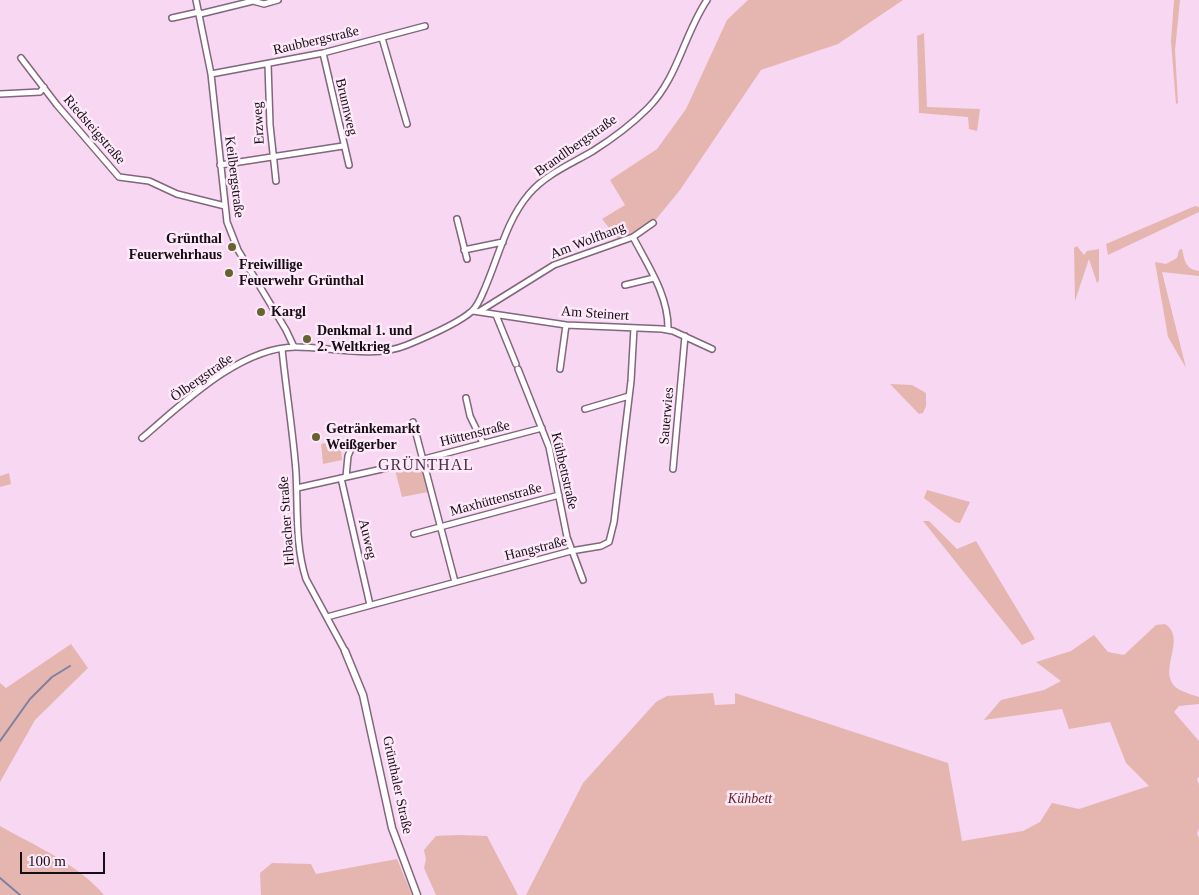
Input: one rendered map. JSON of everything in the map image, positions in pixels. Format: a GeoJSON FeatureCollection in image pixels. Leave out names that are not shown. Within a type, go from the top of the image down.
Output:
{"type":"FeatureCollection","features":[{"type":"Feature","properties":{"kind":"street","name":"Keilbergstraße"},"geometry":{"type":"LineString","coordinates":[[196,0],[211,74],[227,222],[238,250],[286,330],[294,347]]}},
{"type":"Feature","properties":{"kind":"street"},"geometry":{"type":"LineString","coordinates":[[172,18],[253,1],[264,4],[278,0]]}},
{"type":"Feature","properties":{"kind":"street","name":"Brandlbergstraße"},"geometry":{"type":"LineString","coordinates":[[473,311],[486,286],[510,223],[524,201],[543,181],[594,150],[648,108],[676,66],[707,0]]}},
{"type":"Feature","properties":{"kind":"street","name":"Raubbergstraße"},"geometry":{"type":"LineString","coordinates":[[211,74],[322,53],[424,26]]}},
{"type":"Feature","properties":{"kind":"street"},"geometry":{"type":"LineString","coordinates":[[382,38],[407,124]]}},
{"type":"Feature","properties":{"kind":"street","name":"Brunnweg"},"geometry":{"type":"LineString","coordinates":[[322,53],[349,165]]}},
{"type":"Feature","properties":{"kind":"street","name":"Riedsteigstraße"},"geometry":{"type":"LineString","coordinates":[[21,58],[119,177],[149,181],[176,194],[224,206]]}},
{"type":"Feature","properties":{"kind":"street","name":"Erzweg"},"geometry":{"type":"LineString","coordinates":[[268,64],[272,157],[276,181]]}},
{"type":"Feature","properties":{"kind":"street"},"geometry":{"type":"LineString","coordinates":[[0,94],[40,92],[44,87]]}},
{"type":"Feature","properties":{"kind":"street"},"geometry":{"type":"LineString","coordinates":[[220,165],[343,146]]}},
{"type":"Feature","properties":{"kind":"street"},"geometry":{"type":"LineString","coordinates":[[457,219],[467,259]]}},
{"type":"Feature","properties":{"kind":"street","name":"Am Wolfhang"},"geometry":{"type":"LineString","coordinates":[[480,312],[554,265],[633,237],[653,223]]}},
{"type":"Feature","properties":{"kind":"street"},"geometry":{"type":"LineString","coordinates":[[633,237],[654,278],[666,307],[668,330]]}},
{"type":"Feature","properties":{"kind":"street"},"geometry":{"type":"LineString","coordinates":[[464,250],[503,242]]}},
{"type":"Feature","properties":{"kind":"street"},"geometry":{"type":"LineString","coordinates":[[625,285],[654,278]]}},
{"type":"Feature","properties":{"kind":"street"},"geometry":{"type":"LineString","coordinates":[[282,349],[294,347],[371,351],[394,349],[405,346],[473,311]]}},
{"type":"Feature","properties":{"kind":"street","name":"Am Steinert"},"geometry":{"type":"LineString","coordinates":[[473,311],[566,325],[668,330],[712,349]]}},
{"type":"Feature","properties":{"kind":"street","name":"Kühbettstraße"},"geometry":{"type":"LineString","coordinates":[[496,315],[549,447],[571,551],[583,580]]}},
{"type":"Feature","properties":{"kind":"street"},"geometry":{"type":"LineString","coordinates":[[560,369],[566,325]]}},
{"type":"Feature","properties":{"kind":"street","name":"Hangstraße"},"geometry":{"type":"LineString","coordinates":[[327,617],[571,551],[601,546],[609,542],[614,522],[629,396],[634,328]]}},
{"type":"Feature","properties":{"kind":"street","name":"Sauerwies"},"geometry":{"type":"LineString","coordinates":[[673,469],[685,336]]}},
{"type":"Feature","properties":{"kind":"street","name":"Ölbergstraße"},"geometry":{"type":"LineString","coordinates":[[142,438],[205,386],[224,373],[260,355],[282,349]]}},
{"type":"Feature","properties":{"kind":"street","name":"Irlbacher Straße"},"geometry":{"type":"LineString","coordinates":[[282,349],[294,442],[298,545],[302,568],[358,679]]}},
{"type":"Feature","properties":{"kind":"street"},"geometry":{"type":"LineString","coordinates":[[585,409],[629,396]]}},
{"type":"Feature","properties":{"kind":"street"},"geometry":{"type":"LineString","coordinates":[[466,398],[470,416],[483,443]]}},
{"type":"Feature","properties":{"kind":"street","name":"Maxhüttenstraße"},"geometry":{"type":"LineString","coordinates":[[413,422],[454,582]]}},
{"type":"Feature","properties":{"kind":"street","name":"Hüttenstraße"},"geometry":{"type":"LineString","coordinates":[[297,488],[422,460],[542,428]]}},
{"type":"Feature","properties":{"kind":"street"},"geometry":{"type":"LineString","coordinates":[[344,478],[348,456],[353,444]]}},
{"type":"Feature","properties":{"kind":"street","name":"Auweg"},"geometry":{"type":"LineString","coordinates":[[344,478],[370,605]]}},
{"type":"Feature","properties":{"kind":"street","name":"Maxhüttenstraße"},"geometry":{"type":"LineString","coordinates":[[414,534],[559,495]]}},
{"type":"Feature","properties":{"kind":"street","name":"Grünthaler Straße"},"geometry":{"type":"LineString","coordinates":[[358,679],[371,725],[392,828],[416,895]]}},
{"type":"Feature","properties":{"kind":"green space"},"geometry":{"type":"Polygon","coordinates":[[[748,0],[903,0],[838,44],[761,70],[680,190],[653,223],[633,237],[619,240],[602,219],[625,205],[610,180],[657,149],[686,109],[727,20],[748,0]]]}},
{"type":"Feature","properties":{"kind":"green space"},"geometry":{"type":"Polygon","coordinates":[[[1174,0],[1180,0],[1175,50],[1178,103],[1176,104],[1171,41],[1174,0]]]}},
{"type":"Feature","properties":{"kind":"green space"},"geometry":{"type":"Polygon","coordinates":[[[924,33],[927,107],[980,109],[977,131],[969,129],[968,117],[919,113],[917,36],[924,33]]]}},
{"type":"Feature","properties":{"kind":"green space"},"geometry":{"type":"Polygon","coordinates":[[[1195,206],[1199,207],[1199,212],[1108,255],[1106,244],[1195,206]]]}},
{"type":"Feature","properties":{"kind":"green space"},"geometry":{"type":"Polygon","coordinates":[[[1077,246],[1084,255],[1087,251],[1099,249],[1099,280],[1097,283],[1089,259],[1075,301],[1074,248],[1077,246]]]}},
{"type":"Feature","properties":{"kind":"green space"},"geometry":{"type":"Polygon","coordinates":[[[1182,249],[1186,264],[1199,271],[1199,276],[1162,272],[1186,368],[1168,337],[1155,262],[1166,264],[1177,258],[1179,250],[1182,249]]]}},
{"type":"Feature","properties":{"kind":"green space"},"geometry":{"type":"Polygon","coordinates":[[[890,384],[912,385],[926,393],[926,406],[923,413],[919,414],[890,384]]]}},
{"type":"Feature","properties":{"kind":"green space"},"geometry":{"type":"Polygon","coordinates":[[[340,440],[342,460],[323,464],[321,444],[340,440]]]}},
{"type":"Feature","properties":{"kind":"green space"},"geometry":{"type":"Polygon","coordinates":[[[416,465],[422,468],[428,492],[402,497],[395,470],[416,465]]]}},
{"type":"Feature","properties":{"kind":"green space"},"geometry":{"type":"Polygon","coordinates":[[[9,473],[11,484],[0,487],[0,476],[9,473]]]}},
{"type":"Feature","properties":{"kind":"green space"},"geometry":{"type":"Polygon","coordinates":[[[927,490],[970,502],[960,523],[955,522],[924,498],[927,490]]]}},
{"type":"Feature","properties":{"kind":"green space"},"geometry":{"type":"Polygon","coordinates":[[[923,521],[929,521],[957,549],[976,541],[1035,639],[1022,645],[923,521]]]}},
{"type":"Feature","properties":{"kind":"green space","name":"Kühbett"},"geometry":{"type":"Polygon","coordinates":[[[1165,624],[1171,631],[1174,639],[1170,666],[1170,675],[1173,683],[1180,690],[1199,697],[1199,704],[1179,706],[1174,712],[1199,741],[1199,777],[1197,779],[1199,785],[1199,828],[1197,834],[1199,838],[1199,895],[526,895],[583,783],[656,702],[667,696],[713,693],[715,705],[735,704],[735,693],[948,763],[962,841],[1023,831],[1040,822],[1052,803],[1079,809],[1149,786],[1126,763],[1110,722],[1069,729],[1062,709],[984,720],[1001,700],[1044,690],[1061,681],[1036,662],[1071,651],[1094,635],[1108,652],[1124,655],[1156,625],[1165,624]]]}},
{"type":"Feature","properties":{"kind":"green space"},"geometry":{"type":"Polygon","coordinates":[[[71,644],[88,668],[35,720],[0,782],[0,683],[6,688],[71,644]]]}},
{"type":"Feature","properties":{"kind":"green space"},"geometry":{"type":"Polygon","coordinates":[[[0,826],[69,865],[94,884],[104,895],[0,895],[0,826]]]}},
{"type":"Feature","properties":{"kind":"green space"},"geometry":{"type":"Polygon","coordinates":[[[436,836],[487,836],[518,895],[436,895],[424,868],[426,859],[424,850],[436,836]]]}},
{"type":"Feature","properties":{"kind":"green space"},"geometry":{"type":"Polygon","coordinates":[[[397,859],[412,895],[261,895],[260,873],[272,863],[311,864],[316,874],[397,859]]]}},
{"type":"Feature","properties":{"kind":"waterway"},"geometry":{"type":"LineString","coordinates":[[0,741],[30,699],[52,677],[70,666]]}},
{"type":"Feature","properties":{"kind":"waterway"},"geometry":{"type":"LineString","coordinates":[[0,878],[20,895]]}},
{"type":"Feature","properties":{"kind":"place","name":"Grünthal Feuerwehrhaus"},"geometry":{"type":"Point","coordinates":[232,247]}},
{"type":"Feature","properties":{"kind":"place","name":"Freiwillige Feuerwehr Grünthal"},"geometry":{"type":"Point","coordinates":[229,273]}},
{"type":"Feature","properties":{"kind":"place","name":"Kargl"},"geometry":{"type":"Point","coordinates":[261,312]}},
{"type":"Feature","properties":{"kind":"place","name":"Denkmal 1. und 2. Weltkrieg"},"geometry":{"type":"Point","coordinates":[307,339]}},
{"type":"Feature","properties":{"kind":"place","name":"Getränkemarkt Weißgerber"},"geometry":{"type":"Point","coordinates":[316,437]}},
{"type":"Feature","properties":{"kind":"district","name":"GRÜNTHAL"},"geometry":{"type":"Point","coordinates":[426,466]}}]}
